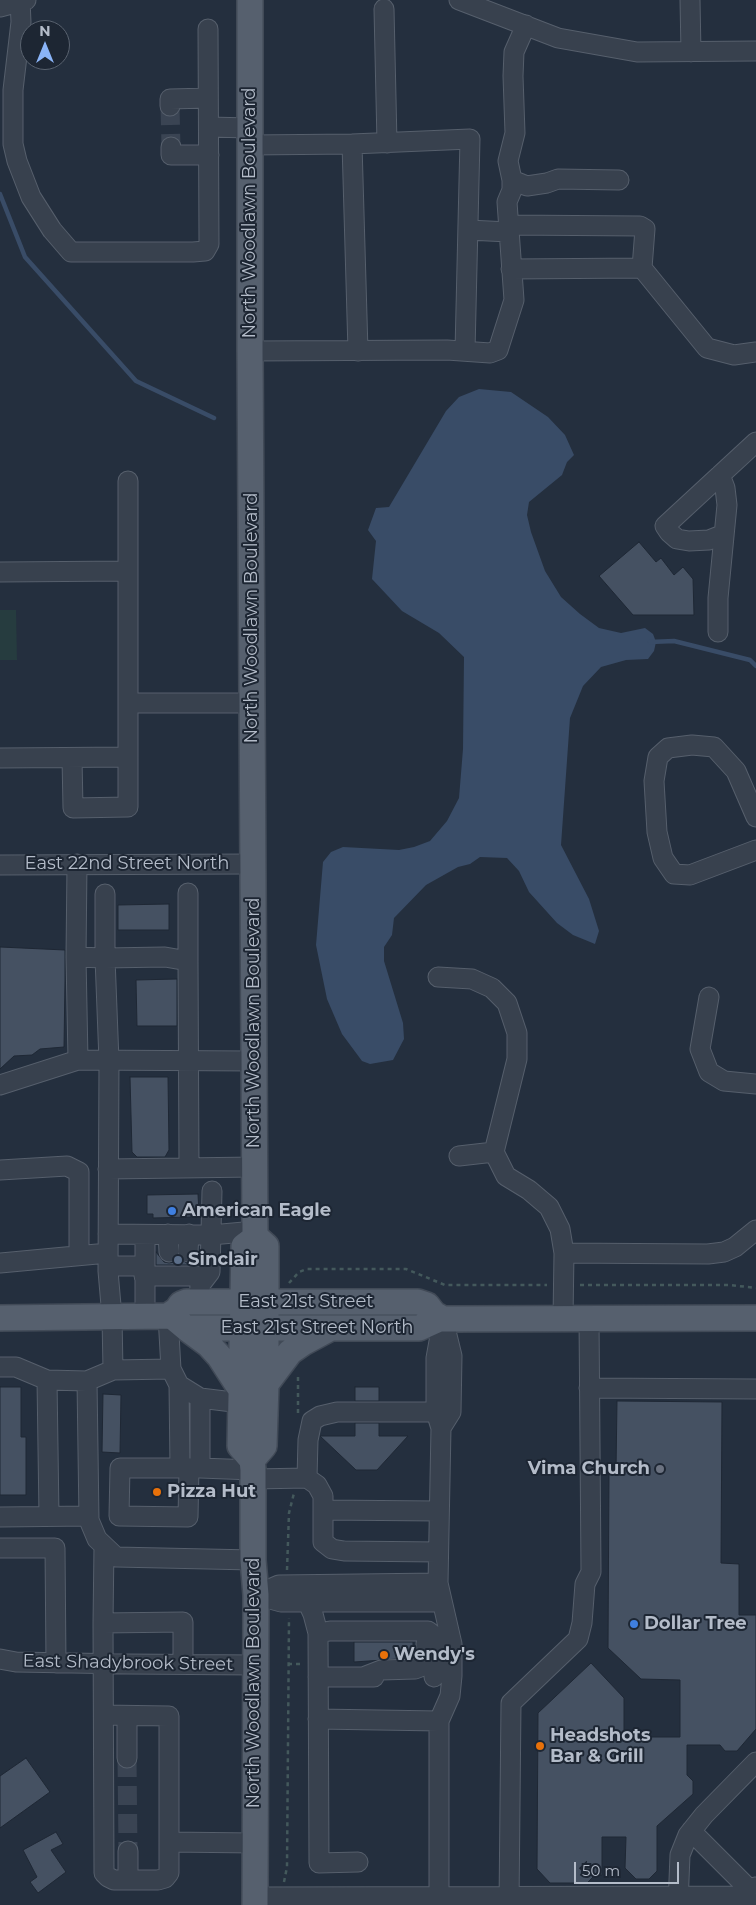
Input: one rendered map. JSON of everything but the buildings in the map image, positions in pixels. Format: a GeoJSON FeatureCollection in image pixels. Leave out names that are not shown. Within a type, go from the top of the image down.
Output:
{"type":"FeatureCollection","features":[{"type":"Feature","properties":{"kind":"main road","name":"North Woodlawn Boulevard"},"geometry":{"type":"LineString","coordinates":[[250,0],[250,351],[255,1167],[256,1234],[266,1246],[254,1302],[254,1328],[240,1396],[240,1446],[253,1470]]}},
{"type":"Feature","properties":{"kind":"main road","name":"East 21st Street"},"geometry":{"type":"LineString","coordinates":[[166,1320],[181,1304],[199,1302],[418,1302],[427,1305],[434,1314],[443,1319]]}},
{"type":"Feature","properties":{"kind":"main road","name":"East 21st Street North"},"geometry":{"type":"LineString","coordinates":[[0,1318],[112,1317],[254,1328],[419,1328],[443,1319],[756,1318]]}},
{"type":"Feature","properties":{"kind":"main road"},"geometry":{"type":"LineString","coordinates":[[166,1320],[209,1345],[220,1356],[240,1396]]}},
{"type":"Feature","properties":{"kind":"main road","name":"North Woodlawn Boulevard"},"geometry":{"type":"LineString","coordinates":[[254,1328],[266,1384],[264,1446],[253,1470],[253,1560],[256,1595],[255,1901]]}},
{"type":"Feature","properties":{"kind":"main road"},"geometry":{"type":"LineString","coordinates":[[266,1384],[290,1352],[331,1328]]}},
{"type":"Feature","properties":{"kind":"street"},"geometry":{"type":"LineString","coordinates":[[459,0],[558,38],[638,52],[756,51]]}},
{"type":"Feature","properties":{"kind":"street"},"geometry":{"type":"LineString","coordinates":[[690,0],[692,52]]}},
{"type":"Feature","properties":{"kind":"street"},"geometry":{"type":"LineString","coordinates":[[0,7],[22,1],[22,22],[13,90],[13,144],[17,161],[31,197],[52,230],[71,252],[205,250],[209,244],[208,29]]}},
{"type":"Feature","properties":{"kind":"street"},"geometry":{"type":"LineString","coordinates":[[384,9],[387,143]]}},
{"type":"Feature","properties":{"kind":"street"},"geometry":{"type":"LineString","coordinates":[[250,351],[447,350],[490,353],[498,350],[503,328],[514,300],[507,202],[512,190],[512,180],[508,161],[515,133],[514,52],[526,25]]}},
{"type":"Feature","properties":{"kind":"street"},"geometry":{"type":"LineString","coordinates":[[170,106],[170,99],[208,98]]}},
{"type":"Feature","properties":{"kind":"street"},"geometry":{"type":"LineString","coordinates":[[209,128],[250,137],[352,144],[470,139],[464,352]]}},
{"type":"Feature","properties":{"kind":"street"},"geometry":{"type":"LineString","coordinates":[[352,144],[358,350]]}},
{"type":"Feature","properties":{"kind":"street"},"geometry":{"type":"LineString","coordinates":[[171,146],[171,155],[209,155]]}},
{"type":"Feature","properties":{"kind":"street"},"geometry":{"type":"LineString","coordinates":[[512,180],[527,186],[547,183],[558,178],[619,180]]}},
{"type":"Feature","properties":{"kind":"street"},"geometry":{"type":"LineString","coordinates":[[468,230],[640,226],[645,229],[642,268],[707,348],[734,355],[756,352]]}},
{"type":"Feature","properties":{"kind":"street"},"geometry":{"type":"LineString","coordinates":[[511,269],[642,268]]}},
{"type":"Feature","properties":{"kind":"street"},"geometry":{"type":"LineString","coordinates":[[724,534],[709,540],[688,541],[678,539],[665,526],[756,442]]}},
{"type":"Feature","properties":{"kind":"street"},"geometry":{"type":"LineString","coordinates":[[718,632],[718,598],[726,505],[725,488],[720,475]]}},
{"type":"Feature","properties":{"kind":"street"},"geometry":{"type":"LineString","coordinates":[[72,758],[73,808],[128,807],[128,480]]}},
{"type":"Feature","properties":{"kind":"street"},"geometry":{"type":"LineString","coordinates":[[0,572],[128,571]]}},
{"type":"Feature","properties":{"kind":"street"},"geometry":{"type":"LineString","coordinates":[[128,703],[252,703]]}},
{"type":"Feature","properties":{"kind":"street"},"geometry":{"type":"LineString","coordinates":[[756,817],[736,771],[714,747],[692,745],[668,748],[658,758],[654,781],[657,832],[663,858],[674,874],[690,875],[756,850]]}},
{"type":"Feature","properties":{"kind":"street"},"geometry":{"type":"LineString","coordinates":[[0,758],[128,757]]}},
{"type":"Feature","properties":{"kind":"street"},"geometry":{"type":"LineString","coordinates":[[77,864],[78,1060]]}},
{"type":"Feature","properties":{"kind":"street","name":"East 22nd Street North"},"geometry":{"type":"LineString","coordinates":[[0,865],[253,864]]}},
{"type":"Feature","properties":{"kind":"street"},"geometry":{"type":"LineString","coordinates":[[188,893],[189,1168]]}},
{"type":"Feature","properties":{"kind":"street"},"geometry":{"type":"LineString","coordinates":[[76,910],[105,902],[109,1061],[108,1251],[113,1370]]}},
{"type":"Feature","properties":{"kind":"street"},"geometry":{"type":"LineString","coordinates":[[76,957],[166,957],[188,961]]}},
{"type":"Feature","properties":{"kind":"street"},"geometry":{"type":"LineString","coordinates":[[438,977],[472,979],[492,988],[507,1003],[517,1033],[517,1059],[494,1152],[506,1176],[529,1190],[549,1207],[560,1229],[564,1253],[563,1318]]}},
{"type":"Feature","properties":{"kind":"street"},"geometry":{"type":"LineString","coordinates":[[709,998],[700,1049],[709,1072],[724,1081],[756,1084]]}},
{"type":"Feature","properties":{"kind":"street"},"geometry":{"type":"LineString","coordinates":[[0,1085],[78,1060],[254,1061]]}},
{"type":"Feature","properties":{"kind":"street"},"geometry":{"type":"LineString","coordinates":[[459,1156],[494,1152]]}},
{"type":"Feature","properties":{"kind":"street"},"geometry":{"type":"LineString","coordinates":[[0,1170],[67,1166],[79,1172],[79,1255]]}},
{"type":"Feature","properties":{"kind":"street"},"geometry":{"type":"LineString","coordinates":[[108,1169],[255,1167]]}},
{"type":"Feature","properties":{"kind":"street"},"geometry":{"type":"LineString","coordinates":[[145,1235],[169,1257],[192,1261],[210,1272],[212,1191]]}},
{"type":"Feature","properties":{"kind":"street"},"geometry":{"type":"LineString","coordinates":[[564,1253],[708,1254],[724,1252],[735,1248],[756,1230]]}},
{"type":"Feature","properties":{"kind":"street"},"geometry":{"type":"LineString","coordinates":[[211,1235],[256,1234]]}},
{"type":"Feature","properties":{"kind":"street"},"geometry":{"type":"LineString","coordinates":[[0,1263],[108,1251],[145,1235]]}},
{"type":"Feature","properties":{"kind":"street"},"geometry":{"type":"LineString","coordinates":[[145,1235],[144,1271],[166,1320],[190,1468]]}},
{"type":"Feature","properties":{"kind":"street"},"geometry":{"type":"LineString","coordinates":[[192,1261],[211,1235]]}},
{"type":"Feature","properties":{"kind":"street"},"geometry":{"type":"LineString","coordinates":[[108,1251],[144,1271]]}},
{"type":"Feature","properties":{"kind":"street"},"geometry":{"type":"LineString","coordinates":[[144,1271],[169,1257],[192,1261]]}},
{"type":"Feature","properties":{"kind":"street"},"geometry":{"type":"LineString","coordinates":[[192,1261],[200,1285],[199,1302]]}},
{"type":"Feature","properties":{"kind":"street"},"geometry":{"type":"LineString","coordinates":[[509,1901],[511,1703],[578,1639],[582,1623],[585,1584],[591,1572],[589,1318]]}},
{"type":"Feature","properties":{"kind":"street"},"geometry":{"type":"LineString","coordinates":[[307,1478],[312,1421],[320,1416],[337,1412],[439,1420],[450,1412],[452,1356],[443,1319]]}},
{"type":"Feature","properties":{"kind":"street"},"geometry":{"type":"LineString","coordinates":[[0,1367],[16,1367],[48,1380],[87,1381],[113,1370],[175,1377],[200,1398],[240,1396]]}},
{"type":"Feature","properties":{"kind":"street"},"geometry":{"type":"LineString","coordinates":[[48,1380],[49,1516]]}},
{"type":"Feature","properties":{"kind":"street"},"geometry":{"type":"LineString","coordinates":[[87,1381],[89,1520],[97,1539],[116,1557],[253,1560]]}},
{"type":"Feature","properties":{"kind":"street"},"geometry":{"type":"LineString","coordinates":[[589,1388],[756,1389]]}},
{"type":"Feature","properties":{"kind":"street"},"geometry":{"type":"LineString","coordinates":[[200,1398],[190,1468],[188,1516],[119,1516],[120,1468],[190,1468],[253,1470],[307,1478],[317,1485],[323,1496],[323,1542],[332,1549],[344,1551],[438,1552]]}},
{"type":"Feature","properties":{"kind":"street"},"geometry":{"type":"LineString","coordinates":[[439,1420],[438,1583],[452,1644],[443,1677]]}},
{"type":"Feature","properties":{"kind":"street"},"geometry":{"type":"LineString","coordinates":[[323,1510],[438,1511]]}},
{"type":"Feature","properties":{"kind":"street"},"geometry":{"type":"LineString","coordinates":[[0,1517],[89,1516]]}},
{"type":"Feature","properties":{"kind":"street"},"geometry":{"type":"LineString","coordinates":[[104,1546],[103,1623],[104,1873],[114,1880],[158,1880],[164,1878],[169,1873],[169,1716],[104,1715]]}},
{"type":"Feature","properties":{"kind":"street"},"geometry":{"type":"LineString","coordinates":[[0,1548],[55,1548],[56,1663]]}},
{"type":"Feature","properties":{"kind":"street"},"geometry":{"type":"LineString","coordinates":[[256,1595],[281,1602],[307,1602],[353,1593],[438,1583]]}},
{"type":"Feature","properties":{"kind":"street"},"geometry":{"type":"LineString","coordinates":[[256,1595],[279,1585],[442,1602]]}},
{"type":"Feature","properties":{"kind":"street"},"geometry":{"type":"LineString","coordinates":[[352,1631],[353,1593]]}},
{"type":"Feature","properties":{"kind":"street"},"geometry":{"type":"LineString","coordinates":[[307,1602],[313,1614],[318,1634],[319,1863],[358,1862]]}},
{"type":"Feature","properties":{"kind":"street"},"geometry":{"type":"LineString","coordinates":[[103,1623],[183,1622],[183,1664]]}},
{"type":"Feature","properties":{"kind":"street"},"geometry":{"type":"LineString","coordinates":[[318,1634],[330,1631],[428,1631],[433,1635],[437,1645],[443,1677],[450,1696],[439,1721],[439,1896]]}},
{"type":"Feature","properties":{"kind":"street"},"geometry":{"type":"LineString","coordinates":[[363,1677],[381,1670],[415,1669],[423,1666],[428,1659],[429,1652],[426,1644],[420,1639],[385,1637],[377,1631]]}},
{"type":"Feature","properties":{"kind":"street","name":"East Shadybrook Street"},"geometry":{"type":"LineString","coordinates":[[0,1660],[103,1664],[256,1665]]}},
{"type":"Feature","properties":{"kind":"street"},"geometry":{"type":"LineString","coordinates":[[318,1677],[443,1677]]}},
{"type":"Feature","properties":{"kind":"street"},"geometry":{"type":"LineString","coordinates":[[127,1716],[128,1758]]}},
{"type":"Feature","properties":{"kind":"street"},"geometry":{"type":"LineString","coordinates":[[318,1719],[439,1721]]}},
{"type":"Feature","properties":{"kind":"street"},"geometry":{"type":"LineString","coordinates":[[678,1900],[680,1855],[692,1831],[756,1762]]}},
{"type":"Feature","properties":{"kind":"street"},"geometry":{"type":"LineString","coordinates":[[255,1901],[287,1897],[327,1901],[439,1896],[509,1901],[678,1900],[750,1896],[744,1884],[692,1831]]}},
{"type":"Feature","properties":{"kind":"street"},"geometry":{"type":"LineString","coordinates":[[169,1842],[255,1843]]}},
{"type":"Feature","properties":{"kind":"street"},"geometry":{"type":"LineString","coordinates":[[128,1851],[128,1880]]}},
{"type":"Feature","properties":{"kind":"path"},"geometry":{"type":"LineString","coordinates":[[285,1287],[299,1272],[307,1269],[406,1269],[445,1285],[552,1286]]}},
{"type":"Feature","properties":{"kind":"path"},"geometry":{"type":"LineString","coordinates":[[571,1286],[730,1285],[756,1288]]}},
{"type":"Feature","properties":{"kind":"path"},"geometry":{"type":"LineString","coordinates":[[287,1897],[284,1875],[287,1867],[289,1617]]}},
{"type":"Feature","properties":{"kind":"path"},"geometry":{"type":"LineString","coordinates":[[288,1664],[300,1664]]}},
{"type":"Feature","properties":{"kind":"green space"},"geometry":{"type":"Polygon","coordinates":[[[0,610],[16,610],[17,660],[0,660],[0,610]]]}},
{"type":"Feature","properties":{"kind":"water"},"geometry":{"type":"Polygon","coordinates":[[[479,389],[511,392],[548,417],[565,435],[574,455],[567,462],[562,475],[529,502],[527,515],[545,571],[561,597],[599,628],[621,633],[645,628],[653,634],[656,642],[654,651],[648,659],[626,660],[601,667],[583,686],[570,718],[561,845],[589,899],[599,931],[595,944],[573,935],[557,923],[529,892],[519,871],[507,858],[480,857],[470,864],[458,867],[426,885],[394,918],[392,935],[384,947],[384,961],[403,1023],[404,1039],[393,1060],[370,1064],[362,1061],[342,1034],[327,999],[316,945],[323,862],[331,852],[343,847],[399,850],[414,847],[430,841],[447,821],[459,798],[463,749],[464,657],[439,633],[402,611],[372,579],[376,541],[368,530],[376,508],[389,507],[446,411],[459,397],[479,389]]]}},
{"type":"Feature","properties":{"kind":"waterway"},"geometry":{"type":"LineString","coordinates":[[0,194],[25,257],[136,381],[214,418]]}},
{"type":"Feature","properties":{"kind":"waterway"},"geometry":{"type":"LineString","coordinates":[[650,642],[674,641],[750,660],[756,666]]}},
{"type":"Feature","properties":{"kind":"tunnel"},"geometry":{"type":"LineString","coordinates":[[170,106],[171,147]]}},
{"type":"Feature","properties":{"kind":"tunnel"},"geometry":{"type":"LineString","coordinates":[[127,1758],[128,1851]]}},
{"type":"Feature","properties":{"kind":"place","name":"American Eagle"},"geometry":{"type":"Point","coordinates":[172,1211]}},
{"type":"Feature","properties":{"kind":"place","name":"Sinclair"},"geometry":{"type":"Point","coordinates":[178,1260]}},
{"type":"Feature","properties":{"kind":"place","name":"Vima Church"},"geometry":{"type":"Point","coordinates":[660,1469]}},
{"type":"Feature","properties":{"kind":"place","name":"Pizza Hut"},"geometry":{"type":"Point","coordinates":[157,1492]}},
{"type":"Feature","properties":{"kind":"place","name":"Dollar Tree"},"geometry":{"type":"Point","coordinates":[634,1624]}},
{"type":"Feature","properties":{"kind":"place","name":"Wendy's"},"geometry":{"type":"Point","coordinates":[384,1655]}},
{"type":"Feature","properties":{"kind":"place","name":"Headshots Bar & Grill"},"geometry":{"type":"Point","coordinates":[540,1746]}}]}
